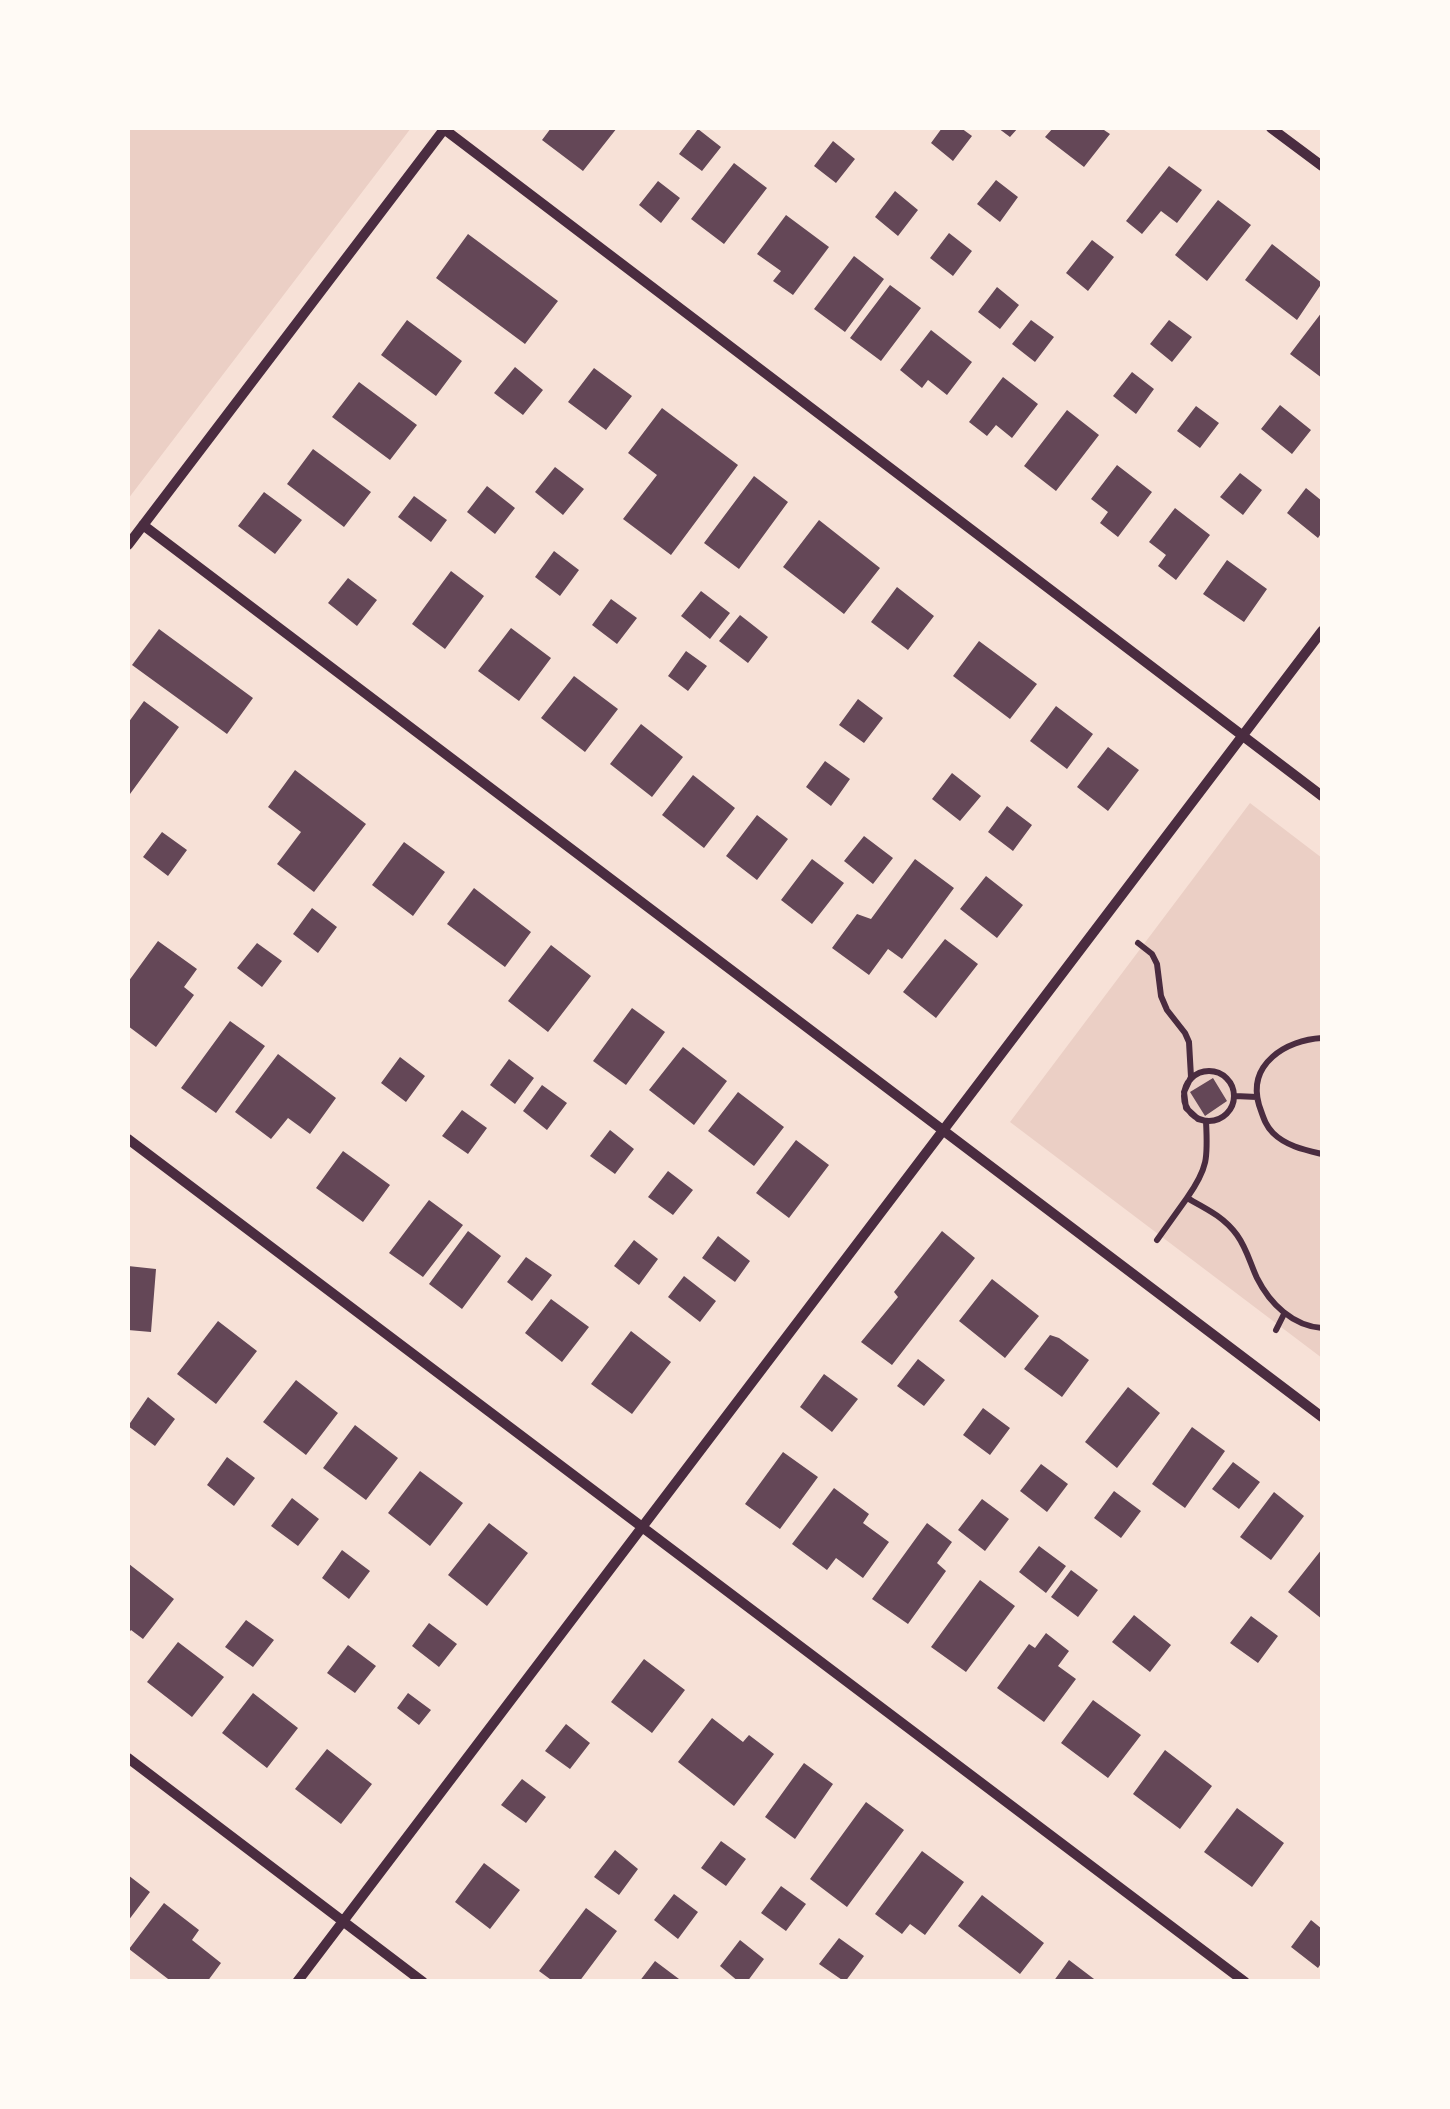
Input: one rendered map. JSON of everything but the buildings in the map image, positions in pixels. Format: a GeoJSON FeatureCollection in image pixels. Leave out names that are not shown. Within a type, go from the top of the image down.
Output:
{"type":"FeatureCollection","features":[{"type":"Feature","properties":{"kind":"street"},"geometry":{"type":"LineString","coordinates":[[128,545],[444,128],[1322,796]]}},
{"type":"Feature","properties":{"kind":"street"},"geometry":{"type":"LineString","coordinates":[[1271,128],[1322,166]]}},
{"type":"Feature","properties":{"kind":"street"},"geometry":{"type":"LineString","coordinates":[[143,525],[1322,1417]]}},
{"type":"Feature","properties":{"kind":"street"},"geometry":{"type":"LineString","coordinates":[[297,1982],[1322,631]]}},
{"type":"Feature","properties":{"kind":"street"},"geometry":{"type":"LineString","coordinates":[[128,1139],[1244,1982]]}},
{"type":"Feature","properties":{"kind":"street"},"geometry":{"type":"LineString","coordinates":[[128,1758],[423,1982]]}},
{"type":"Feature","properties":{"kind":"path"},"geometry":{"type":"LineString","coordinates":[[1138,943],[1158,964],[1166,1010],[1189,1042],[1192,1078]]}},
{"type":"Feature","properties":{"kind":"path"},"geometry":{"type":"LineString","coordinates":[[1322,1038],[1288,1045],[1264,1066],[1257,1080],[1264,1122],[1273,1133],[1288,1144],[1322,1154]]}},
{"type":"Feature","properties":{"kind":"path"},"geometry":{"type":"LineString","coordinates":[[1206,1071],[1222,1074],[1233,1087],[1234,1096],[1222,1118],[1206,1121],[1186,1108],[1184,1092],[1192,1078],[1206,1071]]}},
{"type":"Feature","properties":{"kind":"path"},"geometry":{"type":"LineString","coordinates":[[1234,1096],[1257,1097]]}},
{"type":"Feature","properties":{"kind":"path"},"geometry":{"type":"LineString","coordinates":[[1157,1240],[1202,1177],[1206,1121]]}},
{"type":"Feature","properties":{"kind":"path"},"geometry":{"type":"LineString","coordinates":[[1187,1198],[1221,1216],[1237,1235],[1257,1278],[1284,1314],[1312,1328],[1322,1328]]}},
{"type":"Feature","properties":{"kind":"path"},"geometry":{"type":"LineString","coordinates":[[1276,1330],[1284,1314]]}},
{"type":"Feature","properties":{"kind":"shaded area"},"geometry":{"type":"Polygon","coordinates":[[[128,128],[411,128],[128,499],[128,128]]]}},
{"type":"Feature","properties":{"kind":"shaded area"},"geometry":{"type":"Polygon","coordinates":[[[1250,803],[1322,858],[1322,1358],[1010,1122],[1250,803]]]}}]}
